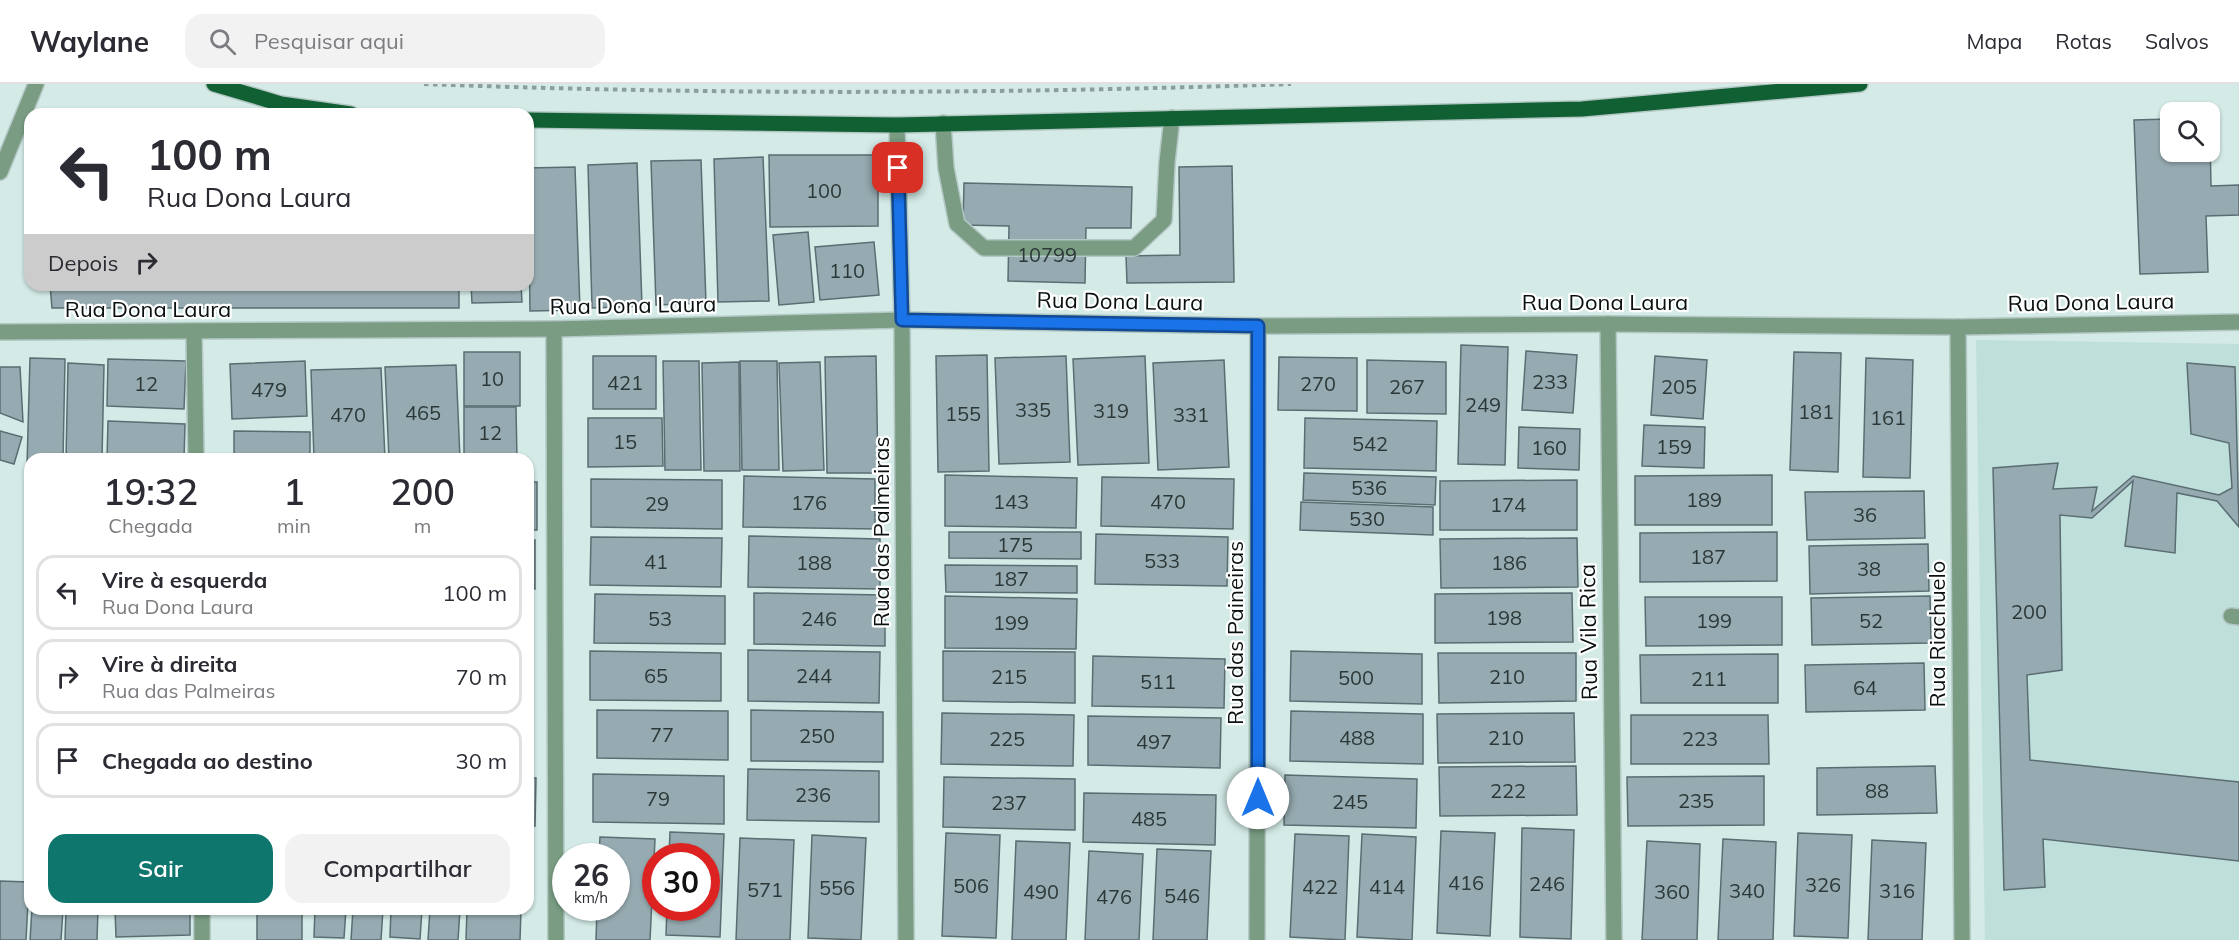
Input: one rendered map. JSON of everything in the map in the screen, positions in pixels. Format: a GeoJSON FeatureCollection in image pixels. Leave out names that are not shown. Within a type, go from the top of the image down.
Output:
{"type":"FeatureCollection","features":[{"type":"Feature","properties":{"kind":"main road"},"geometry":{"type":"LineString","coordinates":[[214,84],[281,104],[309,108]]}},
{"type":"Feature","properties":{"kind":"main road"},"geometry":{"type":"LineString","coordinates":[[534,120],[897,125],[1582,108],[1860,84]]}},
{"type":"Feature","properties":{"kind":"street"},"geometry":{"type":"LineString","coordinates":[[26,108],[36,84]]}},
{"type":"Feature","properties":{"kind":"street"},"geometry":{"type":"LineString","coordinates":[[0,172],[24,113]]}},
{"type":"Feature","properties":{"kind":"street"},"geometry":{"type":"LineString","coordinates":[[943,123],[946,168],[957,224],[984,248],[1134,248],[1164,220],[1172,118]]}},
{"type":"Feature","properties":{"kind":"street","name":"Rua das Palmeiras"},"geometry":{"type":"LineString","coordinates":[[897,125],[902,320],[906,940]]}},
{"type":"Feature","properties":{"kind":"street","name":"Rua Dona Laura"},"geometry":{"type":"LineString","coordinates":[[0,332],[554,329],[902,320],[1258,326],[1608,324],[1958,327],[2239,322]]}},
{"type":"Feature","properties":{"kind":"street","name":"Rua Vila Rica"},"geometry":{"type":"LineString","coordinates":[[1608,324],[1614,940]]}},
{"type":"Feature","properties":{"kind":"street","name":"Rua das Paineiras"},"geometry":{"type":"LineString","coordinates":[[1257,940],[1258,326]]}},
{"type":"Feature","properties":{"kind":"street","name":"Rua Riachuelo"},"geometry":{"type":"LineString","coordinates":[[1958,327],[1962,940]]}},
{"type":"Feature","properties":{"kind":"street"},"geometry":{"type":"LineString","coordinates":[[554,329],[556,940]]}},
{"type":"Feature","properties":{"kind":"street"},"geometry":{"type":"LineString","coordinates":[[195,331],[196,453]]}},
{"type":"Feature","properties":{"kind":"street"},"geometry":{"type":"LineString","coordinates":[[202,915],[202,940]]}},
{"type":"Feature","properties":{"kind":"path"},"geometry":{"type":"LineString","coordinates":[[424,84],[561,89],[906,92],[1291,84]]}},
{"type":"Feature","properties":{"kind":"shaded area"},"geometry":{"type":"Polygon","coordinates":[[[1976,340],[2239,344],[2239,940],[1985,940],[1976,340]]]}},
{"type":"Feature","properties":{"kind":"building"},"geometry":{"type":"Polygon","coordinates":[[[2160,119],[2160,162],[2210,162],[2211,186],[2239,185],[2239,215],[2206,216],[2208,272],[2140,274],[2134,120],[2160,119]]]}},
{"type":"Feature","properties":{"kind":"building"},"geometry":{"type":"Polygon","coordinates":[[[769,155],[878,155],[878,226],[770,227],[769,155]]]}},
{"type":"Feature","properties":{"kind":"building"},"geometry":{"type":"Polygon","coordinates":[[[763,157],[769,301],[718,302],[714,159],[763,157]]]}},
{"type":"Feature","properties":{"kind":"building"},"geometry":{"type":"Polygon","coordinates":[[[701,160],[706,303],[656,305],[651,161],[701,160]]]}},
{"type":"Feature","properties":{"kind":"building"},"geometry":{"type":"Polygon","coordinates":[[[637,163],[642,306],[592,308],[588,165],[637,163]]]}},
{"type":"Feature","properties":{"kind":"building"},"geometry":{"type":"Polygon","coordinates":[[[1232,166],[1234,282],[1127,283],[1126,256],[1180,255],[1179,167],[1232,166]]]}},
{"type":"Feature","properties":{"kind":"building"},"geometry":{"type":"Polygon","coordinates":[[[575,167],[580,310],[530,311],[530,291],[534,291],[534,168],[575,167]]]}},
{"type":"Feature","properties":{"kind":"building"},"geometry":{"type":"Polygon","coordinates":[[[964,183],[1132,187],[1131,228],[1086,228],[1085,283],[1008,281],[1009,226],[963,225],[964,183]]]}},
{"type":"Feature","properties":{"kind":"building"},"geometry":{"type":"Polygon","coordinates":[[[808,232],[814,302],[779,305],[773,235],[808,232]]]}},
{"type":"Feature","properties":{"kind":"building"},"geometry":{"type":"Polygon","coordinates":[[[874,242],[879,295],[820,300],[815,247],[874,242]]]}},
{"type":"Feature","properties":{"kind":"building"},"geometry":{"type":"Polygon","coordinates":[[[51,291],[459,291],[459,308],[52,308],[51,291]]]}},
{"type":"Feature","properties":{"kind":"building"},"geometry":{"type":"Polygon","coordinates":[[[471,291],[521,291],[522,302],[472,303],[471,291]]]}},
{"type":"Feature","properties":{"kind":"building"},"geometry":{"type":"Polygon","coordinates":[[[1461,345],[1508,347],[1505,465],[1458,464],[1461,345]]]}},
{"type":"Feature","properties":{"kind":"building"},"geometry":{"type":"Polygon","coordinates":[[[1526,351],[1577,355],[1573,413],[1522,410],[1526,351]]]}},
{"type":"Feature","properties":{"kind":"building"},"geometry":{"type":"Polygon","coordinates":[[[464,352],[520,352],[520,406],[464,406],[464,352]]]}},
{"type":"Feature","properties":{"kind":"building"},"geometry":{"type":"Polygon","coordinates":[[[1794,352],[1841,353],[1838,472],[1790,470],[1794,352]]]}},
{"type":"Feature","properties":{"kind":"building"},"geometry":{"type":"Polygon","coordinates":[[[987,355],[989,471],[938,472],[936,356],[987,355]]]}},
{"type":"Feature","properties":{"kind":"building"},"geometry":{"type":"Polygon","coordinates":[[[593,356],[656,356],[656,409],[593,409],[593,356]]]}},
{"type":"Feature","properties":{"kind":"building"},"geometry":{"type":"Polygon","coordinates":[[[876,356],[878,473],[827,473],[825,357],[876,356]]]}},
{"type":"Feature","properties":{"kind":"building"},"geometry":{"type":"Polygon","coordinates":[[[1066,356],[1070,462],[999,464],[995,358],[1066,356]]]}},
{"type":"Feature","properties":{"kind":"building"},"geometry":{"type":"Polygon","coordinates":[[[1145,356],[1149,463],[1078,465],[1073,359],[1145,356]]]}},
{"type":"Feature","properties":{"kind":"building"},"geometry":{"type":"Polygon","coordinates":[[[1655,356],[1707,360],[1703,419],[1651,415],[1655,356]]]}},
{"type":"Feature","properties":{"kind":"building"},"geometry":{"type":"Polygon","coordinates":[[[1279,357],[1357,358],[1357,411],[1278,410],[1279,357]]]}},
{"type":"Feature","properties":{"kind":"building"},"geometry":{"type":"Polygon","coordinates":[[[30,358],[65,359],[63,453],[27,453],[30,358]]]}},
{"type":"Feature","properties":{"kind":"building"},"geometry":{"type":"Polygon","coordinates":[[[1866,358],[1913,360],[1910,478],[1863,477],[1866,358]]]}},
{"type":"Feature","properties":{"kind":"building"},"geometry":{"type":"Polygon","coordinates":[[[108,359],[186,361],[184,409],[107,406],[108,359]]]}},
{"type":"Feature","properties":{"kind":"building"},"geometry":{"type":"Polygon","coordinates":[[[1224,360],[1229,467],[1158,470],[1153,363],[1224,360]]]}},
{"type":"Feature","properties":{"kind":"building"},"geometry":{"type":"Polygon","coordinates":[[[1367,360],[1446,362],[1446,414],[1367,413],[1367,360]]]}},
{"type":"Feature","properties":{"kind":"building"},"geometry":{"type":"Polygon","coordinates":[[[305,361],[307,416],[232,419],[230,364],[305,361]]]}},
{"type":"Feature","properties":{"kind":"building"},"geometry":{"type":"Polygon","coordinates":[[[663,361],[699,361],[701,470],[665,470],[663,361]]]}},
{"type":"Feature","properties":{"kind":"building"},"geometry":{"type":"Polygon","coordinates":[[[740,361],[777,361],[779,470],[742,470],[740,361]]]}},
{"type":"Feature","properties":{"kind":"building"},"geometry":{"type":"Polygon","coordinates":[[[739,362],[740,471],[704,471],[702,363],[739,362]]]}},
{"type":"Feature","properties":{"kind":"building"},"geometry":{"type":"Polygon","coordinates":[[[820,362],[824,470],[783,471],[779,363],[820,362]]]}},
{"type":"Feature","properties":{"kind":"building"},"geometry":{"type":"Polygon","coordinates":[[[68,363],[104,365],[102,453],[66,453],[68,363]]]}},
{"type":"Feature","properties":{"kind":"building"},"geometry":{"type":"Polygon","coordinates":[[[2187,363],[2235,367],[2239,527],[2217,501],[2177,493],[2175,553],[2125,546],[2133,481],[2092,518],[2060,515],[2062,670],[2027,675],[2030,760],[2239,782],[2239,861],[2043,839],[2045,887],[2004,890],[1993,468],[2058,463],[2053,489],[2097,487],[2092,511],[2133,476],[2219,495],[2232,488],[2229,443],[2191,434],[2187,363]]]}},
{"type":"Feature","properties":{"kind":"building"},"geometry":{"type":"Polygon","coordinates":[[[456,365],[460,453],[389,453],[385,367],[456,365]]]}},
{"type":"Feature","properties":{"kind":"building"},"geometry":{"type":"Polygon","coordinates":[[[0,367],[20,367],[23,422],[0,413],[0,367]]]}},
{"type":"Feature","properties":{"kind":"building"},"geometry":{"type":"Polygon","coordinates":[[[381,368],[385,453],[314,453],[311,370],[381,368]]]}},
{"type":"Feature","properties":{"kind":"building"},"geometry":{"type":"Polygon","coordinates":[[[464,407],[516,407],[517,453],[464,453],[464,407]]]}},
{"type":"Feature","properties":{"kind":"building"},"geometry":{"type":"Polygon","coordinates":[[[588,418],[662,418],[663,466],[588,467],[588,418]]]}},
{"type":"Feature","properties":{"kind":"building"},"geometry":{"type":"Polygon","coordinates":[[[1305,418],[1437,421],[1436,471],[1304,468],[1305,418]]]}},
{"type":"Feature","properties":{"kind":"building"},"geometry":{"type":"Polygon","coordinates":[[[108,421],[185,424],[184,453],[107,453],[108,421]]]}},
{"type":"Feature","properties":{"kind":"building"},"geometry":{"type":"Polygon","coordinates":[[[1644,425],[1705,427],[1704,468],[1642,466],[1644,425]]]}},
{"type":"Feature","properties":{"kind":"building"},"geometry":{"type":"Polygon","coordinates":[[[1519,427],[1580,429],[1579,470],[1518,468],[1519,427]]]}},
{"type":"Feature","properties":{"kind":"building"},"geometry":{"type":"Polygon","coordinates":[[[0,431],[22,437],[14,464],[0,460],[0,431]]]}},
{"type":"Feature","properties":{"kind":"building"},"geometry":{"type":"Polygon","coordinates":[[[234,431],[310,432],[310,453],[234,453],[234,431]]]}},
{"type":"Feature","properties":{"kind":"building"},"geometry":{"type":"Polygon","coordinates":[[[1304,473],[1436,477],[1435,505],[1303,500],[1304,473]]]}},
{"type":"Feature","properties":{"kind":"building"},"geometry":{"type":"Polygon","coordinates":[[[945,475],[1077,478],[1076,528],[945,526],[945,475]]]}},
{"type":"Feature","properties":{"kind":"building"},"geometry":{"type":"Polygon","coordinates":[[[1772,475],[1772,525],[1635,525],[1635,476],[1772,475]]]}},
{"type":"Feature","properties":{"kind":"building"},"geometry":{"type":"Polygon","coordinates":[[[744,476],[875,479],[875,529],[743,527],[744,476]]]}},
{"type":"Feature","properties":{"kind":"building"},"geometry":{"type":"Polygon","coordinates":[[[1102,477],[1234,479],[1233,529],[1101,526],[1102,477]]]}},
{"type":"Feature","properties":{"kind":"building"},"geometry":{"type":"Polygon","coordinates":[[[591,479],[722,480],[722,529],[591,527],[591,479]]]}},
{"type":"Feature","properties":{"kind":"building"},"geometry":{"type":"Polygon","coordinates":[[[1577,480],[1577,530],[1440,530],[1440,481],[1577,480]]]}},
{"type":"Feature","properties":{"kind":"building"},"geometry":{"type":"Polygon","coordinates":[[[534,482],[537,482],[537,530],[534,530],[534,482]]]}},
{"type":"Feature","properties":{"kind":"building"},"geometry":{"type":"Polygon","coordinates":[[[1924,491],[1925,538],[1807,540],[1805,492],[1924,491]]]}},
{"type":"Feature","properties":{"kind":"building"},"geometry":{"type":"Polygon","coordinates":[[[1301,502],[1433,507],[1433,535],[1300,530],[1301,502]]]}},
{"type":"Feature","properties":{"kind":"building"},"geometry":{"type":"Polygon","coordinates":[[[949,532],[1081,532],[1081,559],[949,558],[949,532]]]}},
{"type":"Feature","properties":{"kind":"building"},"geometry":{"type":"Polygon","coordinates":[[[1777,532],[1777,581],[1640,582],[1640,533],[1777,532]]]}},
{"type":"Feature","properties":{"kind":"building"},"geometry":{"type":"Polygon","coordinates":[[[1096,534],[1228,537],[1227,586],[1095,584],[1096,534]]]}},
{"type":"Feature","properties":{"kind":"building"},"geometry":{"type":"Polygon","coordinates":[[[749,536],[880,539],[880,589],[748,587],[749,536]]]}},
{"type":"Feature","properties":{"kind":"building"},"geometry":{"type":"Polygon","coordinates":[[[591,537],[722,538],[721,587],[590,585],[591,537]]]}},
{"type":"Feature","properties":{"kind":"building"},"geometry":{"type":"Polygon","coordinates":[[[1577,538],[1578,587],[1441,588],[1440,539],[1577,538]]]}},
{"type":"Feature","properties":{"kind":"building"},"geometry":{"type":"Polygon","coordinates":[[[534,540],[535,540],[534,589],[534,540]]]}},
{"type":"Feature","properties":{"kind":"building"},"geometry":{"type":"Polygon","coordinates":[[[1928,544],[1929,591],[1810,594],[1809,546],[1928,544]]]}},
{"type":"Feature","properties":{"kind":"building"},"geometry":{"type":"Polygon","coordinates":[[[945,565],[1077,566],[1077,593],[946,592],[945,565]]]}},
{"type":"Feature","properties":{"kind":"building"},"geometry":{"type":"Polygon","coordinates":[[[754,593],[885,595],[885,646],[754,644],[754,593]]]}},
{"type":"Feature","properties":{"kind":"building"},"geometry":{"type":"Polygon","coordinates":[[[1572,593],[1573,642],[1435,643],[1435,594],[1572,593]]]}},
{"type":"Feature","properties":{"kind":"building"},"geometry":{"type":"Polygon","coordinates":[[[595,594],[725,596],[725,644],[594,643],[595,594]]]}},
{"type":"Feature","properties":{"kind":"building"},"geometry":{"type":"Polygon","coordinates":[[[945,596],[1077,599],[1076,649],[945,648],[945,596]]]}},
{"type":"Feature","properties":{"kind":"building"},"geometry":{"type":"Polygon","coordinates":[[[1930,596],[1931,643],[1812,645],[1811,598],[1930,596]]]}},
{"type":"Feature","properties":{"kind":"building"},"geometry":{"type":"Polygon","coordinates":[[[1645,597],[1782,597],[1782,645],[1646,646],[1645,597]]]}},
{"type":"Feature","properties":{"kind":"building"},"geometry":{"type":"Polygon","coordinates":[[[748,650],[880,652],[879,703],[748,701],[748,650]]]}},
{"type":"Feature","properties":{"kind":"building"},"geometry":{"type":"Polygon","coordinates":[[[590,651],[721,653],[721,701],[590,700],[590,651]]]}},
{"type":"Feature","properties":{"kind":"building"},"geometry":{"type":"Polygon","coordinates":[[[943,651],[1075,652],[1075,703],[943,701],[943,651]]]}},
{"type":"Feature","properties":{"kind":"building"},"geometry":{"type":"Polygon","coordinates":[[[1291,651],[1422,654],[1422,704],[1290,701],[1291,651]]]}},
{"type":"Feature","properties":{"kind":"building"},"geometry":{"type":"Polygon","coordinates":[[[1438,653],[1576,653],[1576,701],[1439,703],[1438,653]]]}},
{"type":"Feature","properties":{"kind":"building"},"geometry":{"type":"Polygon","coordinates":[[[1778,654],[1778,703],[1641,703],[1640,655],[1778,654]]]}},
{"type":"Feature","properties":{"kind":"building"},"geometry":{"type":"Polygon","coordinates":[[[1093,656],[1225,659],[1224,708],[1092,706],[1093,656]]]}},
{"type":"Feature","properties":{"kind":"building"},"geometry":{"type":"Polygon","coordinates":[[[1924,663],[1925,710],[1806,712],[1805,665],[1924,663]]]}},
{"type":"Feature","properties":{"kind":"building"},"geometry":{"type":"Polygon","coordinates":[[[597,710],[728,711],[728,760],[597,758],[597,710]]]}},
{"type":"Feature","properties":{"kind":"building"},"geometry":{"type":"Polygon","coordinates":[[[751,710],[883,712],[883,762],[751,761],[751,710]]]}},
{"type":"Feature","properties":{"kind":"building"},"geometry":{"type":"Polygon","coordinates":[[[1291,711],[1423,714],[1423,764],[1290,761],[1291,711]]]}},
{"type":"Feature","properties":{"kind":"building"},"geometry":{"type":"Polygon","coordinates":[[[942,713],[1074,715],[1073,766],[941,764],[942,713]]]}},
{"type":"Feature","properties":{"kind":"building"},"geometry":{"type":"Polygon","coordinates":[[[1574,713],[1575,762],[1438,763],[1437,714],[1574,713]]]}},
{"type":"Feature","properties":{"kind":"building"},"geometry":{"type":"Polygon","coordinates":[[[1631,715],[1768,715],[1769,764],[1631,764],[1631,715]]]}},
{"type":"Feature","properties":{"kind":"building"},"geometry":{"type":"Polygon","coordinates":[[[1088,716],[1221,718],[1220,768],[1088,765],[1088,716]]]}},
{"type":"Feature","properties":{"kind":"building"},"geometry":{"type":"Polygon","coordinates":[[[1576,766],[1577,815],[1440,816],[1439,767],[1576,766]]]}},
{"type":"Feature","properties":{"kind":"building"},"geometry":{"type":"Polygon","coordinates":[[[1935,766],[1937,813],[1817,815],[1817,768],[1935,766]]]}},
{"type":"Feature","properties":{"kind":"building"},"geometry":{"type":"Polygon","coordinates":[[[748,769],[879,771],[879,822],[747,820],[748,769]]]}},
{"type":"Feature","properties":{"kind":"building"},"geometry":{"type":"Polygon","coordinates":[[[593,774],[724,776],[724,824],[593,822],[593,774]]]}},
{"type":"Feature","properties":{"kind":"building"},"geometry":{"type":"Polygon","coordinates":[[[1285,775],[1417,779],[1416,828],[1284,825],[1285,775]]]}},
{"type":"Feature","properties":{"kind":"building"},"geometry":{"type":"Polygon","coordinates":[[[1764,776],[1764,825],[1628,826],[1627,777],[1764,776]]]}},
{"type":"Feature","properties":{"kind":"building"},"geometry":{"type":"Polygon","coordinates":[[[944,777],[1075,779],[1075,830],[943,827],[944,777]]]}},
{"type":"Feature","properties":{"kind":"building"},"geometry":{"type":"Polygon","coordinates":[[[534,778],[536,778],[535,826],[534,778]]]}},
{"type":"Feature","properties":{"kind":"building"},"geometry":{"type":"Polygon","coordinates":[[[1084,793],[1216,795],[1215,845],[1083,842],[1084,793]]]}},
{"type":"Feature","properties":{"kind":"building"},"geometry":{"type":"Polygon","coordinates":[[[1522,828],[1574,830],[1571,939],[1520,937],[1522,828]]]}},
{"type":"Feature","properties":{"kind":"building"},"geometry":{"type":"Polygon","coordinates":[[[1441,831],[1495,833],[1490,936],[1437,933],[1441,831]]]}},
{"type":"Feature","properties":{"kind":"building"},"geometry":{"type":"Polygon","coordinates":[[[670,832],[724,834],[720,937],[666,935],[667,921],[720,921],[720,843],[670,843],[670,832]]]}},
{"type":"Feature","properties":{"kind":"building"},"geometry":{"type":"Polygon","coordinates":[[[946,833],[1000,835],[996,938],[942,936],[946,833]]]}},
{"type":"Feature","properties":{"kind":"building"},"geometry":{"type":"Polygon","coordinates":[[[1798,833],[1852,835],[1848,938],[1794,936],[1798,833]]]}},
{"type":"Feature","properties":{"kind":"building"},"geometry":{"type":"Polygon","coordinates":[[[1295,834],[1349,836],[1345,940],[1290,937],[1295,834]]]}},
{"type":"Feature","properties":{"kind":"building"},"geometry":{"type":"Polygon","coordinates":[[[1362,834],[1416,837],[1412,940],[1357,937],[1362,834]]]}},
{"type":"Feature","properties":{"kind":"building"},"geometry":{"type":"Polygon","coordinates":[[[812,835],[866,838],[861,940],[808,938],[812,835]]]}},
{"type":"Feature","properties":{"kind":"building"},"geometry":{"type":"Polygon","coordinates":[[[600,837],[655,839],[655,843],[642,843],[642,921],[651,921],[650,940],[596,940],[597,921],[630,921],[630,843],[600,843],[600,837]]]}},
{"type":"Feature","properties":{"kind":"building"},"geometry":{"type":"Polygon","coordinates":[[[740,838],[794,840],[790,940],[736,940],[740,838]]]}},
{"type":"Feature","properties":{"kind":"building"},"geometry":{"type":"Polygon","coordinates":[[[1723,839],[1776,842],[1773,940],[1718,940],[1723,839]]]}},
{"type":"Feature","properties":{"kind":"building"},"geometry":{"type":"Polygon","coordinates":[[[1872,840],[1926,843],[1922,940],[1868,940],[1872,840]]]}},
{"type":"Feature","properties":{"kind":"building"},"geometry":{"type":"Polygon","coordinates":[[[1016,841],[1070,843],[1066,940],[1012,940],[1016,841]]]}},
{"type":"Feature","properties":{"kind":"building"},"geometry":{"type":"Polygon","coordinates":[[[1647,841],[1700,844],[1697,940],[1642,940],[1647,841]]]}},
{"type":"Feature","properties":{"kind":"building"},"geometry":{"type":"Polygon","coordinates":[[[1157,849],[1211,851],[1207,940],[1153,940],[1157,849]]]}},
{"type":"Feature","properties":{"kind":"building"},"geometry":{"type":"Polygon","coordinates":[[[1089,851],[1143,854],[1139,940],[1085,940],[1089,851]]]}},
{"type":"Feature","properties":{"kind":"building"},"geometry":{"type":"Polygon","coordinates":[[[0,881],[24,882],[24,915],[27,915],[26,940],[0,940],[0,881]]]}},
{"type":"Feature","properties":{"kind":"building"},"geometry":{"type":"Polygon","coordinates":[[[32,915],[63,915],[61,940],[30,940],[32,915]]]}},
{"type":"Feature","properties":{"kind":"building"},"geometry":{"type":"Polygon","coordinates":[[[66,915],[98,915],[97,940],[65,940],[66,915]]]}},
{"type":"Feature","properties":{"kind":"building"},"geometry":{"type":"Polygon","coordinates":[[[115,915],[190,915],[190,935],[116,937],[115,915]]]}},
{"type":"Feature","properties":{"kind":"building"},"geometry":{"type":"Polygon","coordinates":[[[257,915],[302,915],[302,940],[257,940],[257,915]]]}},
{"type":"Feature","properties":{"kind":"building"},"geometry":{"type":"Polygon","coordinates":[[[315,915],[346,915],[344,938],[314,937],[315,915]]]}},
{"type":"Feature","properties":{"kind":"building"},"geometry":{"type":"Polygon","coordinates":[[[353,915],[383,915],[381,940],[351,940],[353,915]]]}},
{"type":"Feature","properties":{"kind":"building"},"geometry":{"type":"Polygon","coordinates":[[[391,915],[422,915],[420,939],[390,937],[391,915]]]}},
{"type":"Feature","properties":{"kind":"building"},"geometry":{"type":"Polygon","coordinates":[[[430,915],[460,915],[458,940],[428,940],[430,915]]]}},
{"type":"Feature","properties":{"kind":"building"},"geometry":{"type":"Polygon","coordinates":[[[467,915],[521,915],[520,940],[466,940],[467,915]]]}},
{"type":"Feature","properties":{"kind":"route"},"geometry":{"type":"LineString","coordinates":[[898,168],[902,320],[1258,326],[1258,798]]}}]}
